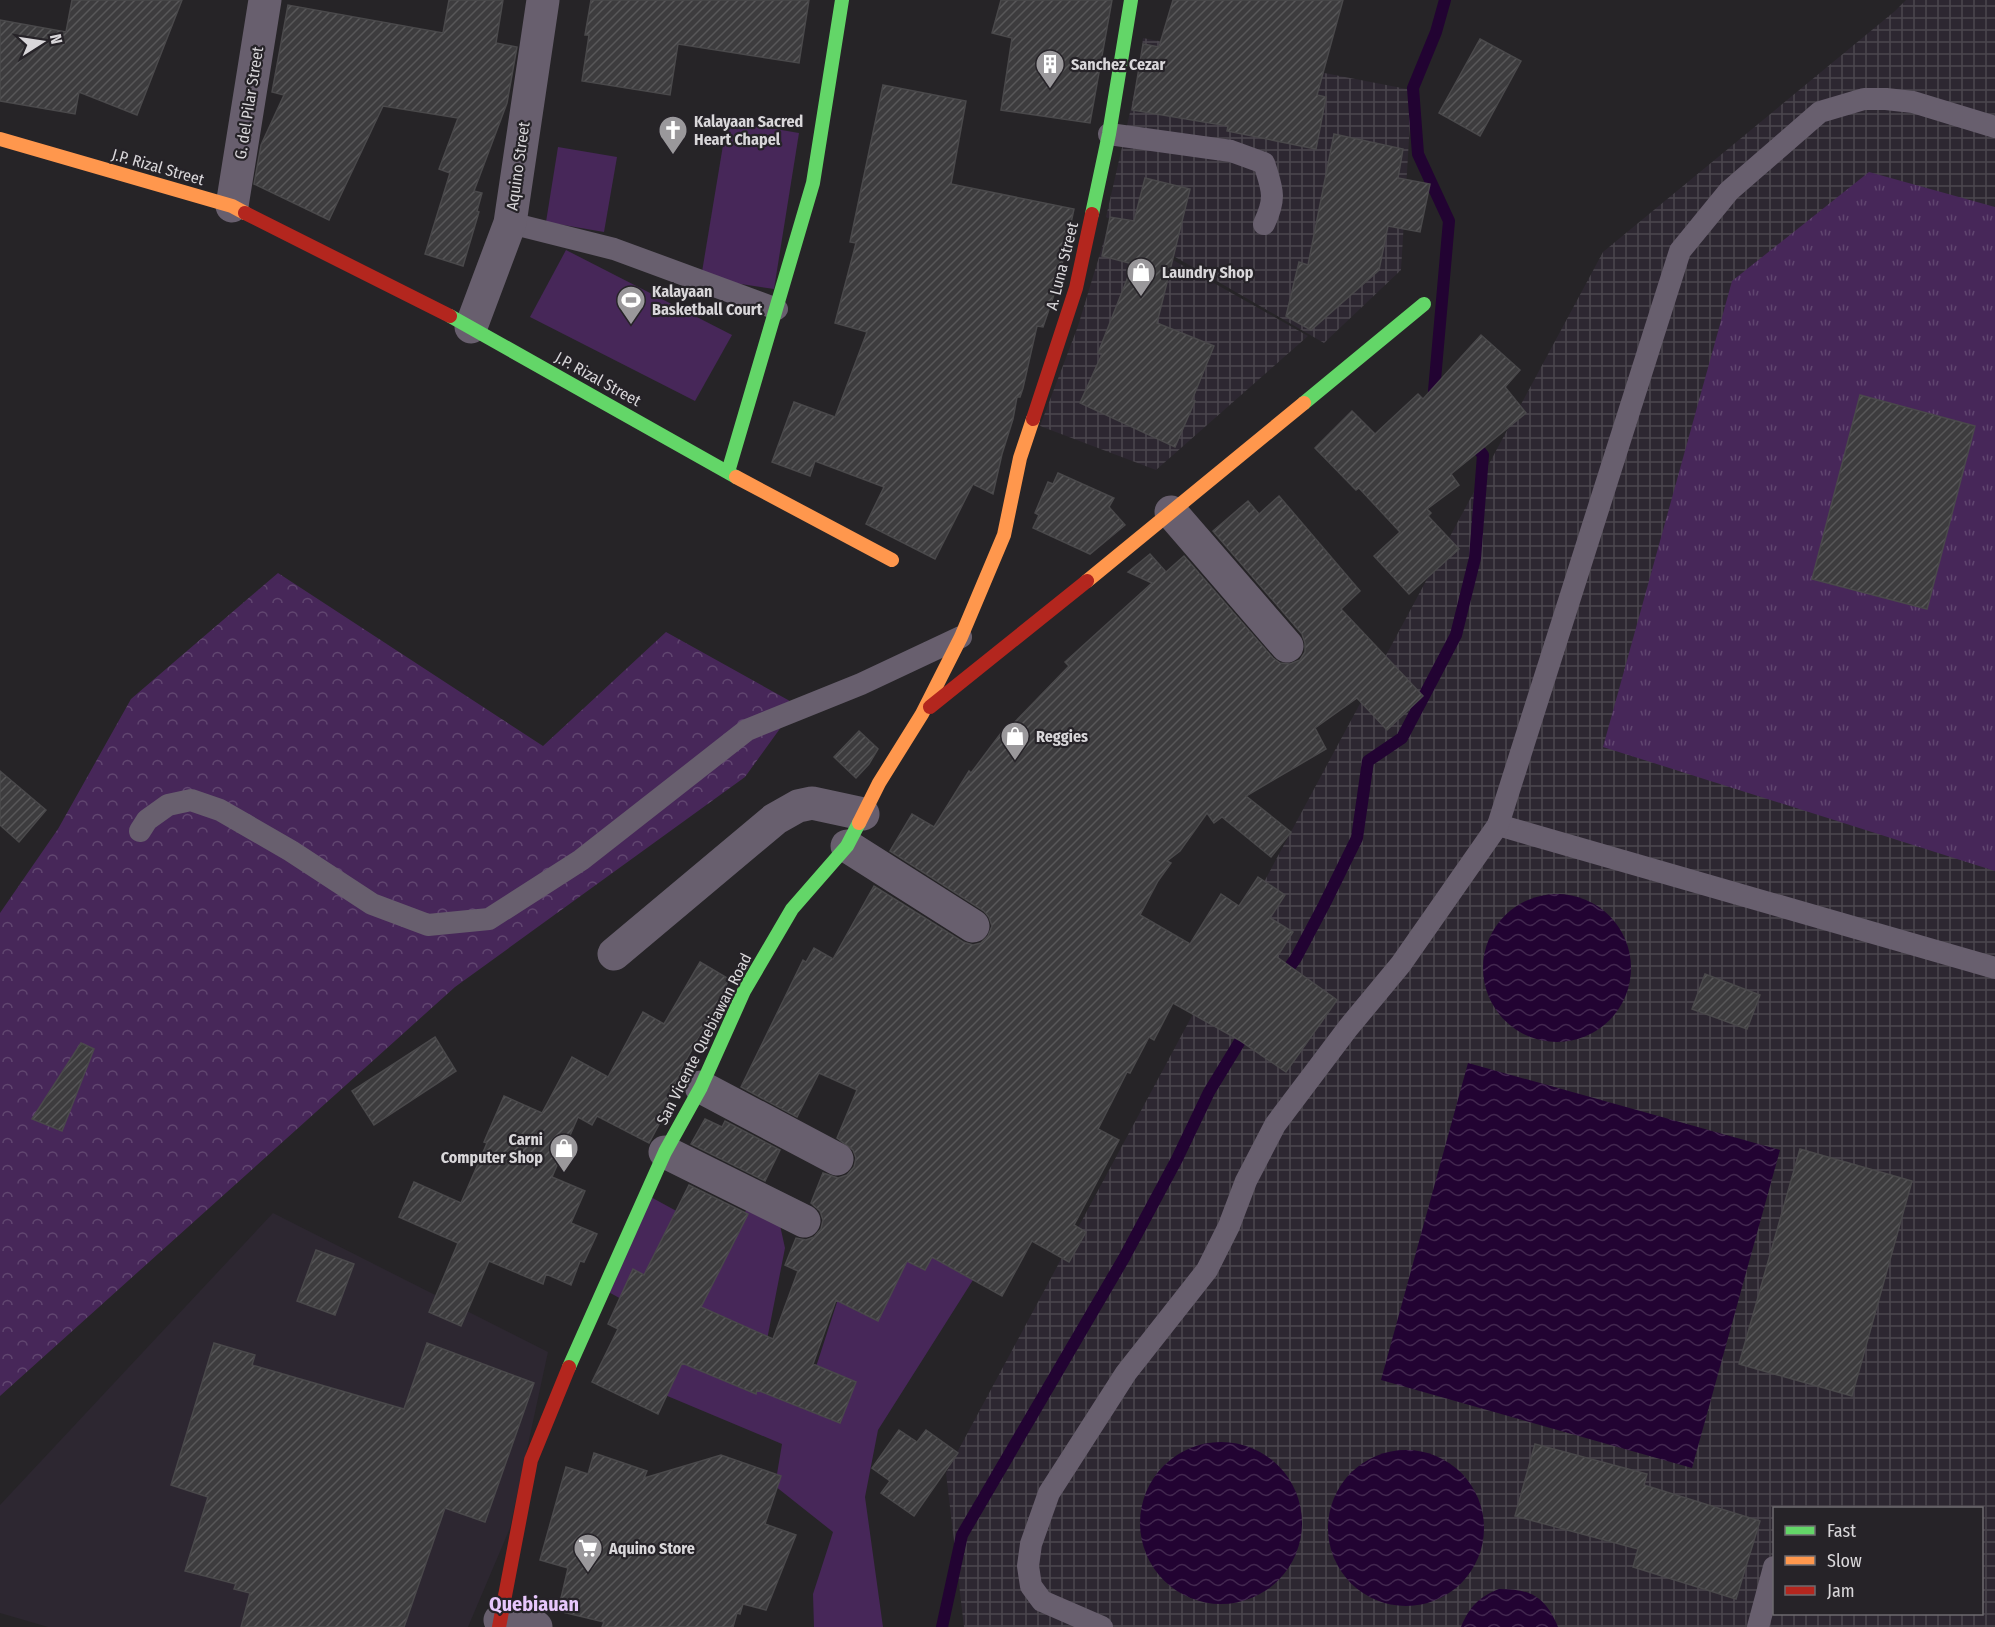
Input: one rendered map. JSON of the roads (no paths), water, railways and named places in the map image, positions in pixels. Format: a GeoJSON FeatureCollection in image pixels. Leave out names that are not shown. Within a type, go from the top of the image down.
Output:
{"type":"FeatureCollection","features":[{"type":"Feature","properties":{"kind":"street","name":"G. del Pilar Street"},"geometry":{"type":"LineString","coordinates":[[232,206],[265,0]]}},
{"type":"Feature","properties":{"kind":"street","name":"Aquino Street"},"geometry":{"type":"LineString","coordinates":[[471,327],[510,223],[543,0]]}},
{"type":"Feature","properties":{"kind":"street"},"geometry":{"type":"LineString","coordinates":[[728,472],[813,183],[842,0]]}},
{"type":"Feature","properties":{"kind":"street","name":"A. Luna Street"},"geometry":{"type":"LineString","coordinates":[[1004,535],[1020,458],[1076,288],[1109,134],[1131,0]]}},
{"type":"Feature","properties":{"kind":"street","name":"J.P. Rizal Street"},"geometry":{"type":"LineString","coordinates":[[0,139],[232,206],[471,327],[728,472],[892,560]]}},
{"type":"Feature","properties":{"kind":"street"},"geometry":{"type":"LineString","coordinates":[[922,714],[1424,304]]}},
{"type":"Feature","properties":{"kind":"street"},"geometry":{"type":"LineString","coordinates":[[1171,512],[1287,646]]}},
{"type":"Feature","properties":{"kind":"street","name":"San Vicente Quebiawan Road"},"geometry":{"type":"LineString","coordinates":[[500,1624],[531,1460],[576,1349],[665,1152],[701,1087],[744,991],[792,909],[847,846],[879,783],[922,714],[962,637],[1004,535]]}},
{"type":"Feature","properties":{"kind":"street"},"geometry":{"type":"LineString","coordinates":[[614,954],[775,819],[798,806],[812,803],[863,814]]}},
{"type":"Feature","properties":{"kind":"street"},"geometry":{"type":"LineString","coordinates":[[847,846],[972,926]]}},
{"type":"Feature","properties":{"kind":"street"},"geometry":{"type":"LineString","coordinates":[[701,1087],[837,1159]]}},
{"type":"Feature","properties":{"kind":"street"},"geometry":{"type":"LineString","coordinates":[[665,1152],[804,1221]]}},
{"type":"Feature","properties":{"kind":"street"},"geometry":{"type":"LineString","coordinates":[[500,1624],[536,1627]]}},
{"type":"Feature","properties":{"kind":"lane"},"geometry":{"type":"LineString","coordinates":[[1102,1627],[1042,1601],[1031,1586],[1028,1566],[1031,1544],[1049,1493],[1126,1373],[1207,1270],[1229,1226],[1246,1181],[1275,1125],[1348,1028],[1401,964],[1498,825],[1680,251],[1729,191],[1820,112],[1864,99],[1886,99],[1913,102],[1995,127]]}},
{"type":"Feature","properties":{"kind":"lane"},"geometry":{"type":"LineString","coordinates":[[1109,134],[1231,151],[1263,163],[1274,194],[1264,224]]}},
{"type":"Feature","properties":{"kind":"lane"},"geometry":{"type":"LineString","coordinates":[[510,223],[614,249],[777,309]]}},
{"type":"Feature","properties":{"kind":"lane"},"geometry":{"type":"LineString","coordinates":[[140,831],[147,820],[168,805],[191,800],[220,810],[291,851],[372,904],[428,925],[489,919],[581,860],[747,730],[861,684],[962,637]]}},
{"type":"Feature","properties":{"kind":"lane"},"geometry":{"type":"LineString","coordinates":[[1498,825],[1995,968]]}},
{"type":"Feature","properties":{"kind":"lane"},"geometry":{"type":"LineString","coordinates":[[1758,1627],[1773,1571]]}},
{"type":"Feature","properties":{"kind":"water"},"geometry":{"type":"Polygon","coordinates":[[[1557,894],[1585,900],[1609,916],[1625,940],[1631,968],[1625,996],[1609,1020],[1585,1036],[1557,1042],[1529,1036],[1505,1020],[1489,996],[1483,968],[1489,940],[1505,916],[1529,900],[1557,894]]]}},
{"type":"Feature","properties":{"kind":"water"},"geometry":{"type":"Polygon","coordinates":[[[1468,1063],[1780,1150],[1692,1468],[1381,1380],[1468,1063]]]}},
{"type":"Feature","properties":{"kind":"water"},"geometry":{"type":"Polygon","coordinates":[[[1221,1442],[1252,1448],[1278,1466],[1296,1492],[1302,1523],[1296,1554],[1278,1580],[1252,1598],[1221,1604],[1190,1598],[1164,1580],[1146,1554],[1140,1523],[1146,1492],[1164,1466],[1190,1448],[1221,1442]]]}},
{"type":"Feature","properties":{"kind":"water"},"geometry":{"type":"Polygon","coordinates":[[[1406,1450],[1421,1451],[1436,1456],[1461,1473],[1478,1498],[1483,1513],[1483,1543],[1478,1558],[1461,1583],[1436,1600],[1421,1605],[1406,1606],[1391,1605],[1376,1600],[1351,1583],[1334,1558],[1329,1543],[1328,1528],[1329,1513],[1334,1498],[1351,1473],[1376,1456],[1391,1451],[1406,1450]]]}},
{"type":"Feature","properties":{"kind":"water"},"geometry":{"type":"Polygon","coordinates":[[[1499,1589],[1520,1591],[1536,1597],[1548,1608],[1558,1627],[1461,1627],[1476,1604],[1499,1589]]]}},
{"type":"Feature","properties":{"kind":"waterway"},"geometry":{"type":"LineString","coordinates":[[1440,400],[1434,391],[1449,221],[1418,154],[1413,88],[1436,32],[1445,0]]}},
{"type":"Feature","properties":{"kind":"waterway"},"geometry":{"type":"LineString","coordinates":[[1281,979],[1296,958],[1357,838],[1368,761],[1402,738],[1456,635],[1475,558],[1483,455],[1471,440]]}},
{"type":"Feature","properties":{"kind":"waterway"},"geometry":{"type":"LineString","coordinates":[[942,1627],[962,1535],[1124,1258],[1177,1159],[1209,1092],[1248,1028]]}},
{"type":"Feature","properties":{"kind":"place","name":"Sanchez Cezar"},"geometry":{"type":"Point","coordinates":[1050,90]}},
{"type":"Feature","properties":{"kind":"place","name":"Kalayaan Sacred Heart Chapel"},"geometry":{"type":"Point","coordinates":[673,156]}},
{"type":"Feature","properties":{"kind":"place","name":"Laundry Shop"},"geometry":{"type":"Point","coordinates":[1141,298]}},
{"type":"Feature","properties":{"kind":"place","name":"Kalayaan Basketball Court"},"geometry":{"type":"Point","coordinates":[631,326]}},
{"type":"Feature","properties":{"kind":"place","name":"Reggies"},"geometry":{"type":"Point","coordinates":[1015,762]}},
{"type":"Feature","properties":{"kind":"place","name":"Carni Computer Shop"},"geometry":{"type":"Point","coordinates":[564,1174]}},
{"type":"Feature","properties":{"kind":"place","name":"Aquino Store"},"geometry":{"type":"Point","coordinates":[588,1574]}},
{"type":"Feature","properties":{"kind":"district","name":"Quebiauan"},"geometry":{"type":"Point","coordinates":[534,1604]}}]}
